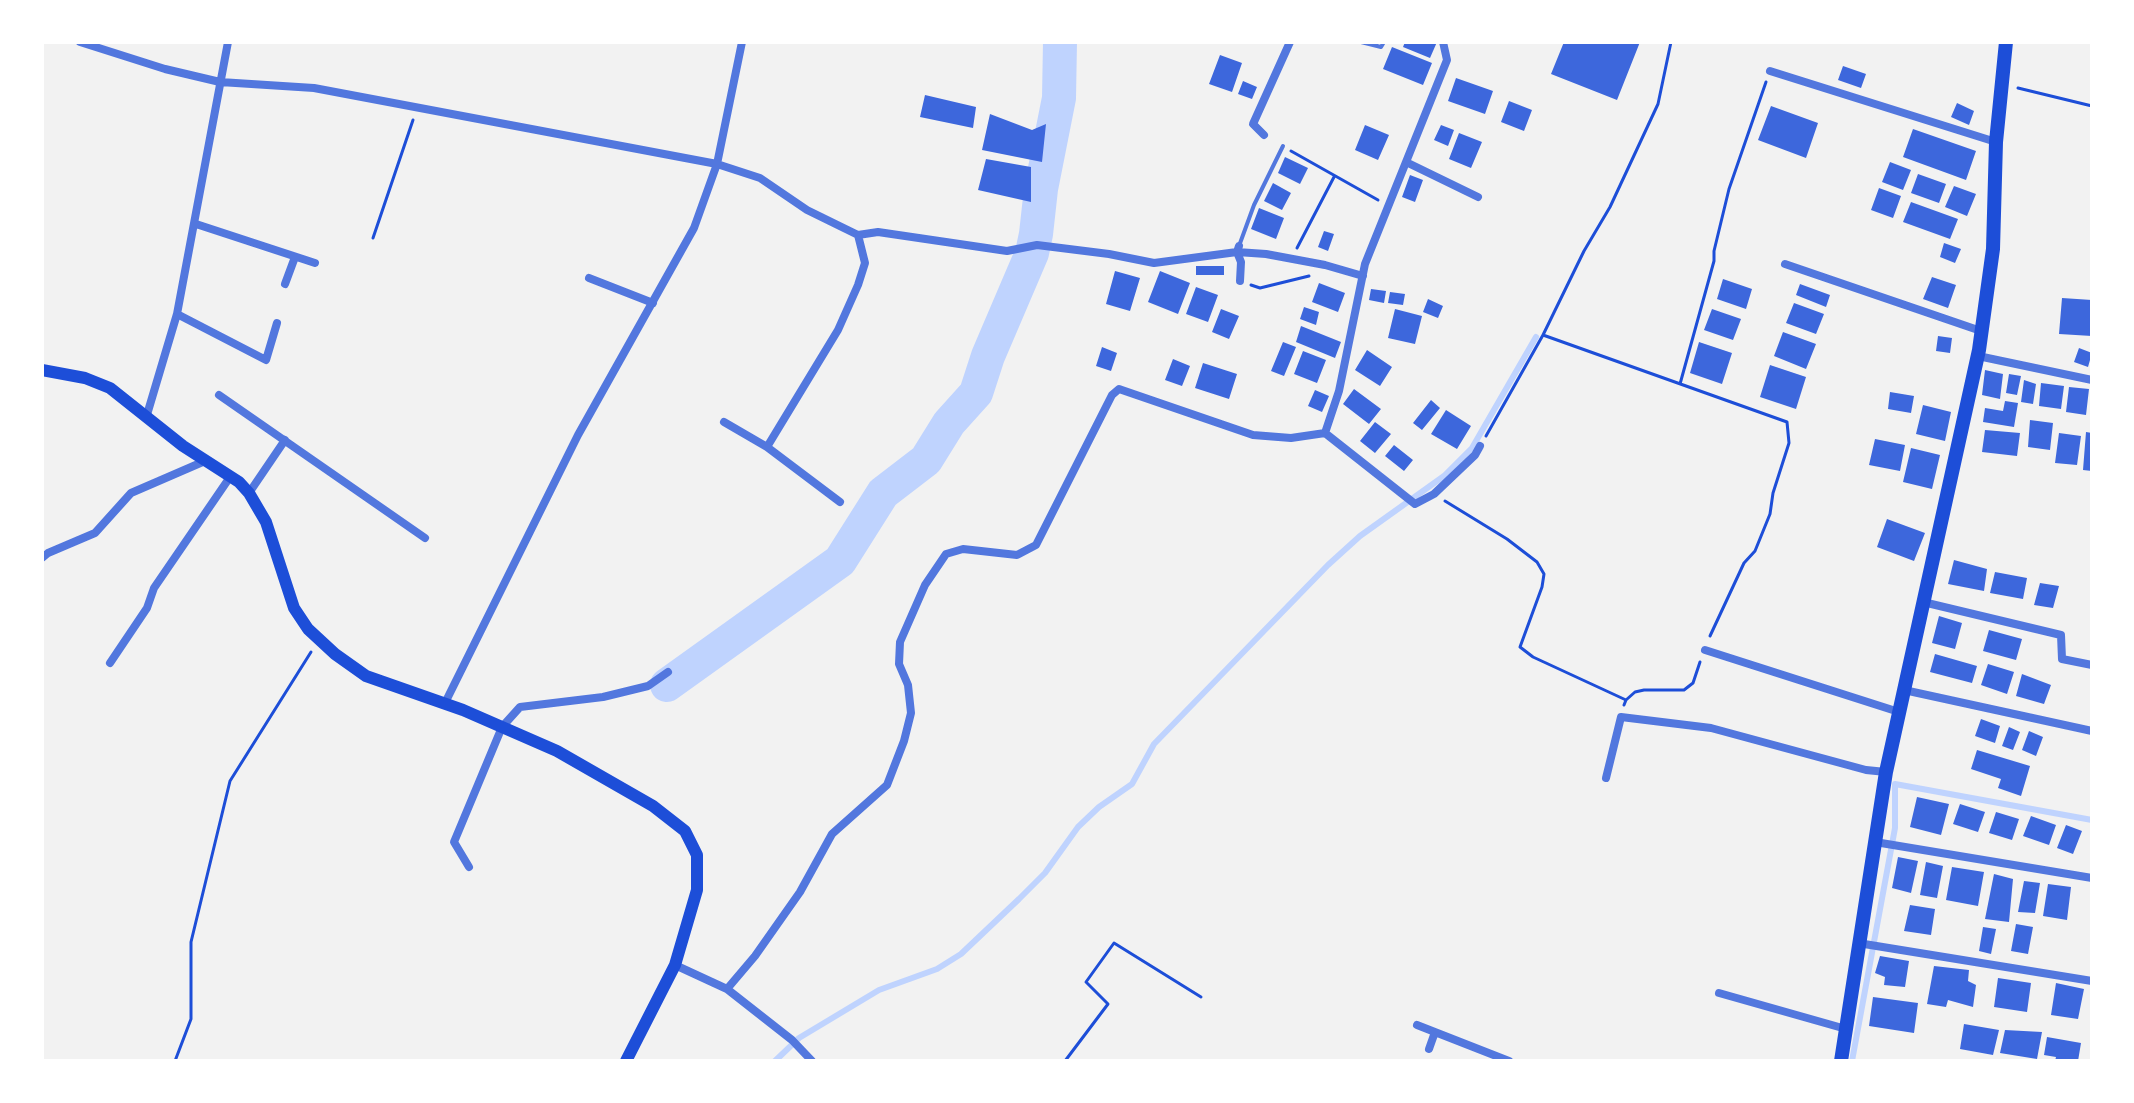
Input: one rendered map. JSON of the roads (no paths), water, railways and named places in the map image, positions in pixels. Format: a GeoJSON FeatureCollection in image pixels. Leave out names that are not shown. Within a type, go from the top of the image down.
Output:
{"type":"FeatureCollection","features":[{"type":"Feature","properties":{"kind":"main road"},"geometry":{"type":"LineString","coordinates":[[1843,1061],[1846,1029],[1869,945],[1887,844],[1886,772],[1978,356],[1993,249],[1996,142],[2006,42]]}},
{"type":"Feature","properties":{"kind":"main road"},"geometry":{"type":"LineString","coordinates":[[42,370],[85,378],[110,388],[249,493],[266,522],[294,608],[308,629],[366,676],[557,751],[653,806],[685,831],[697,855],[697,890],[675,965],[626,1061]]}},
{"type":"Feature","properties":{"kind":"street"},"geometry":{"type":"LineString","coordinates":[[80,42],[165,69],[220,82],[314,88],[717,164],[760,178],[807,210],[858,235],[878,232],[1007,251],[1034,245],[1154,263],[1238,249],[1295,256],[1363,276]]}},
{"type":"Feature","properties":{"kind":"street"},"geometry":{"type":"LineString","coordinates":[[146,418],[177,314],[228,42]]}},
{"type":"Feature","properties":{"kind":"street"},"geometry":{"type":"LineString","coordinates":[[444,705],[578,435],[694,228],[717,164],[742,42]]}},
{"type":"Feature","properties":{"kind":"street"},"geometry":{"type":"LineString","coordinates":[[1264,135],[1253,124],[1290,42]]}},
{"type":"Feature","properties":{"kind":"street"},"geometry":{"type":"LineString","coordinates":[[1325,433],[1339,391],[1363,276],[1447,60],[1443,42]]}},
{"type":"Feature","properties":{"kind":"street"},"geometry":{"type":"LineString","coordinates":[[1770,71],[1996,142]]}},
{"type":"Feature","properties":{"kind":"street"},"geometry":{"type":"LineString","coordinates":[[1406,162],[1478,197]]}},
{"type":"Feature","properties":{"kind":"street"},"geometry":{"type":"LineString","coordinates":[[1378,200],[1389,205]]}},
{"type":"Feature","properties":{"kind":"street"},"geometry":{"type":"LineString","coordinates":[[196,224],[315,263]]}},
{"type":"Feature","properties":{"kind":"street"},"geometry":{"type":"LineString","coordinates":[[767,447],[838,330],[858,285],[865,263],[858,235]]}},
{"type":"Feature","properties":{"kind":"street"},"geometry":{"type":"LineString","coordinates":[[1238,249],[1240,281]]}},
{"type":"Feature","properties":{"kind":"street"},"geometry":{"type":"LineString","coordinates":[[285,284],[295,257]]}},
{"type":"Feature","properties":{"kind":"street"},"geometry":{"type":"LineString","coordinates":[[1785,264],[1981,331]]}},
{"type":"Feature","properties":{"kind":"street"},"geometry":{"type":"LineString","coordinates":[[1318,273],[1325,265]]}},
{"type":"Feature","properties":{"kind":"street"},"geometry":{"type":"LineString","coordinates":[[589,278],[653,303]]}},
{"type":"Feature","properties":{"kind":"street"},"geometry":{"type":"LineString","coordinates":[[177,314],[266,360],[277,323]]}},
{"type":"Feature","properties":{"kind":"street"},"geometry":{"type":"LineString","coordinates":[[1978,356],[2092,380]]}},
{"type":"Feature","properties":{"kind":"street"},"geometry":{"type":"LineString","coordinates":[[727,989],[755,956],[800,892],[832,834],[887,785],[911,713],[908,685],[899,664],[900,642],[925,585],[946,554],[963,549],[1017,555],[1036,545],[1112,395],[1119,389],[1253,435],[1291,438],[1325,433],[1415,504],[1434,494],[1475,455],[1480,446]]}},
{"type":"Feature","properties":{"kind":"street"},"geometry":{"type":"LineString","coordinates":[[219,395],[425,538]]}},
{"type":"Feature","properties":{"kind":"street"},"geometry":{"type":"LineString","coordinates":[[724,422],[767,447],[840,502]]}},
{"type":"Feature","properties":{"kind":"street"},"geometry":{"type":"LineString","coordinates":[[249,493],[285,440]]}},
{"type":"Feature","properties":{"kind":"street"},"geometry":{"type":"LineString","coordinates":[[42,558],[95,533],[131,493],[205,461]]}},
{"type":"Feature","properties":{"kind":"street"},"geometry":{"type":"LineString","coordinates":[[110,663],[147,608],[154,588],[230,477]]}},
{"type":"Feature","properties":{"kind":"street"},"geometry":{"type":"LineString","coordinates":[[1923,602],[2061,635],[2062,659],[2092,665]]}},
{"type":"Feature","properties":{"kind":"street"},"geometry":{"type":"LineString","coordinates":[[1705,650],[1899,712]]}},
{"type":"Feature","properties":{"kind":"street"},"geometry":{"type":"LineString","coordinates":[[469,867],[454,842],[502,727],[520,707],[603,697],[648,686],[668,672]]}},
{"type":"Feature","properties":{"kind":"street"},"geometry":{"type":"LineString","coordinates":[[1904,690],[2092,731]]}},
{"type":"Feature","properties":{"kind":"street"},"geometry":{"type":"LineString","coordinates":[[1606,778],[1621,717],[1711,728],[1866,770],[1886,772]]}},
{"type":"Feature","properties":{"kind":"street"},"geometry":{"type":"LineString","coordinates":[[1887,844],[2092,878]]}},
{"type":"Feature","properties":{"kind":"street"},"geometry":{"type":"LineString","coordinates":[[1869,945],[2092,981]]}},
{"type":"Feature","properties":{"kind":"street"},"geometry":{"type":"LineString","coordinates":[[675,965],[727,989],[795,1042],[812,1061]]}},
{"type":"Feature","properties":{"kind":"street"},"geometry":{"type":"LineString","coordinates":[[1719,993],[1846,1029]]}},
{"type":"Feature","properties":{"kind":"street"},"geometry":{"type":"LineString","coordinates":[[1417,1025],[1509,1061]]}},
{"type":"Feature","properties":{"kind":"street"},"geometry":{"type":"LineString","coordinates":[[1429,1049],[1435,1032]]}},
{"type":"Feature","properties":{"kind":"lane"},"geometry":{"type":"LineString","coordinates":[[1361,42],[1381,47],[1384,42]]}},
{"type":"Feature","properties":{"kind":"lane"},"geometry":{"type":"LineString","coordinates":[[1238,249],[1254,205],[1283,146]]}},
{"type":"Feature","properties":{"kind":"waterway"},"geometry":{"type":"LineString","coordinates":[[667,685],[840,561],[883,493],[926,460],[949,423],[976,393],[988,356],[1032,253],[1059,98],[1060,42]]}},
{"type":"Feature","properties":{"kind":"waterway"},"geometry":{"type":"LineString","coordinates":[[775,1061],[799,1038],[879,990],[937,969],[961,954],[1019,899],[1045,873],[1078,827],[1099,807],[1132,784],[1154,744],[1328,565],[1360,536],[1444,476],[1472,448],[1536,337]]}},
{"type":"Feature","properties":{"kind":"waterway"},"geometry":{"type":"LineString","coordinates":[[1852,1061],[1895,828],[1895,784],[2092,820]]}}]}
